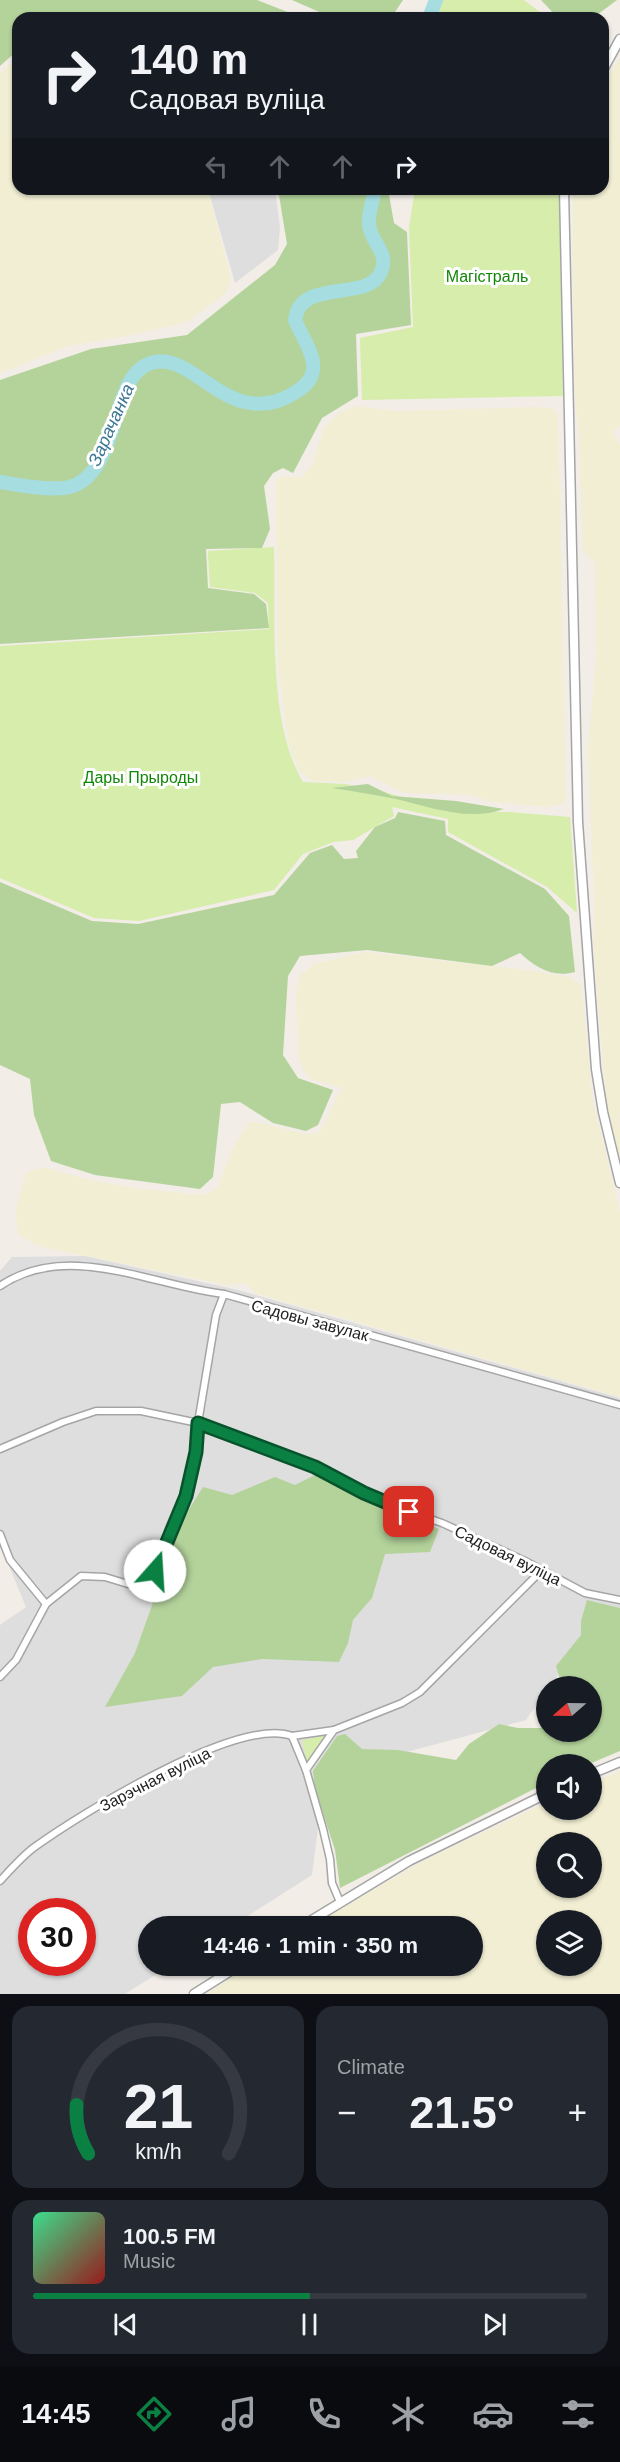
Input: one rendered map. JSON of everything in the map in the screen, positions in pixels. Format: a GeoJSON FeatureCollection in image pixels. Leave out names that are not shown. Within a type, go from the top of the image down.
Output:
{"type":"FeatureCollection","features":[{"type":"Feature","properties":{"kind":"street"},"geometry":{"type":"LineString","coordinates":[[609,59],[620,39]]}},
{"type":"Feature","properties":{"kind":"street"},"geometry":{"type":"LineString","coordinates":[[564,195],[578,822],[596,1069],[603,1112],[620,1183]]}},
{"type":"Feature","properties":{"kind":"street","name":"Садовы завулак"},"geometry":{"type":"LineString","coordinates":[[0,1286],[9,1280],[46,1269],[63,1266],[95,1266],[200,1292],[224,1294],[620,1405]]}},
{"type":"Feature","properties":{"kind":"street"},"geometry":{"type":"LineString","coordinates":[[0,1677],[16,1660],[46,1604],[81,1576],[105,1577],[128,1584],[144,1582],[155,1571],[186,1496],[196,1452],[198,1423],[216,1315],[224,1294]]}},
{"type":"Feature","properties":{"kind":"street","name":"Садовая вуліца"},"geometry":{"type":"LineString","coordinates":[[0,1449],[63,1422],[96,1411],[141,1411],[198,1423],[315,1467],[364,1493],[442,1522],[585,1593],[620,1600]]}},
{"type":"Feature","properties":{"kind":"street"},"geometry":{"type":"LineString","coordinates":[[0,1534],[10,1560],[46,1604]]}},
{"type":"Feature","properties":{"kind":"street","name":"Зарэчная вуліца"},"geometry":{"type":"LineString","coordinates":[[0,1881],[34,1847],[58,1831],[140,1782],[178,1763],[246,1738],[271,1732],[292,1736],[334,1730],[402,1703],[420,1692],[541,1571]]}},
{"type":"Feature","properties":{"kind":"street"},"geometry":{"type":"LineString","coordinates":[[306,1770],[334,1730]]}},
{"type":"Feature","properties":{"kind":"street"},"geometry":{"type":"LineString","coordinates":[[292,1736],[306,1770],[330,1859],[332,1883],[340,1902]]}},
{"type":"Feature","properties":{"kind":"street"},"geometry":{"type":"LineString","coordinates":[[602,1769],[620,1762]]}},
{"type":"Feature","properties":{"kind":"street"},"geometry":{"type":"LineString","coordinates":[[318,1916],[409,1861],[536,1799]]}},
{"type":"Feature","properties":{"kind":"street"},"geometry":{"type":"LineString","coordinates":[[194,1994],[223,1976]]}},
{"type":"Feature","properties":{"kind":"shaded area"},"geometry":{"type":"Polygon","coordinates":[[[620,58],[620,425],[613,432],[620,446],[620,1163],[607,1109],[593,939],[595,922],[588,750],[596,657],[595,563],[583,550],[579,432],[575,399],[573,276],[573,195],[609,195],[609,76],[620,58]]]}},
{"type":"Feature","properties":{"kind":"shaded area"},"geometry":{"type":"Polygon","coordinates":[[[12,62],[12,195],[210,195],[231,281],[225,294],[187,322],[132,335],[68,346],[0,373],[0,73],[12,62]]]}},
{"type":"Feature","properties":{"kind":"shaded area"},"geometry":{"type":"Polygon","coordinates":[[[210,195],[276,195],[280,228],[278,250],[235,283],[210,195]]]}},
{"type":"Feature","properties":{"kind":"shaded area"},"geometry":{"type":"Polygon","coordinates":[[[356,406],[397,411],[538,407],[554,409],[558,415],[566,798],[561,805],[546,807],[491,802],[471,795],[405,793],[370,776],[347,782],[313,781],[298,769],[289,745],[278,667],[276,482],[282,476],[301,478],[311,467],[324,428],[340,412],[356,406]]]}},
{"type":"Feature","properties":{"kind":"shaded area"},"geometry":{"type":"Polygon","coordinates":[[[364,952],[534,971],[570,977],[581,985],[593,1103],[620,1213],[620,1397],[258,1294],[245,1283],[227,1285],[42,1247],[22,1237],[17,1231],[16,1207],[27,1172],[43,1167],[132,1188],[204,1195],[218,1188],[230,1153],[249,1122],[304,1134],[320,1132],[342,1088],[313,1080],[303,1070],[298,1056],[296,992],[300,975],[314,964],[364,952]]]}},
{"type":"Feature","properties":{"kind":"shaded area"},"geometry":{"type":"Polygon","coordinates":[[[85,1256],[238,1290],[620,1398],[620,1622],[598,1618],[557,1676],[536,1676],[536,1706],[526,1720],[325,1774],[312,1875],[248,1916],[138,1916],[138,1976],[154,1976],[125,1994],[0,1994],[0,1625],[26,1607],[0,1544],[0,1271],[12,1257],[85,1256]]]}},
{"type":"Feature","properties":{"kind":"shaded area"},"geometry":{"type":"Polygon","coordinates":[[[620,1771],[620,1994],[206,1994],[233,1976],[483,1976],[483,1916],[328,1916],[427,1859],[536,1808],[536,1820],[602,1820],[602,1778],[620,1771]]]}},
{"type":"Feature","properties":{"kind":"green space"},"geometry":{"type":"Polygon","coordinates":[[[0,0],[257,0],[288,12],[12,12],[12,55],[0,66],[0,0]]]}},
{"type":"Feature","properties":{"kind":"green space"},"geometry":{"type":"Polygon","coordinates":[[[292,0],[403,0],[395,12],[319,12],[292,0]]]}},
{"type":"Feature","properties":{"kind":"green space"},"geometry":{"type":"Polygon","coordinates":[[[432,0],[524,0],[540,12],[427,12],[432,0]]]}},
{"type":"Feature","properties":{"kind":"green space"},"geometry":{"type":"Polygon","coordinates":[[[541,0],[617,0],[601,12],[552,12],[541,0]]]}},
{"type":"Feature","properties":{"kind":"green space"},"geometry":{"type":"Polygon","coordinates":[[[279,195],[389,195],[394,223],[407,232],[411,325],[356,334],[358,396],[322,418],[293,473],[283,468],[273,473],[264,486],[270,529],[262,548],[206,549],[208,588],[254,594],[266,604],[269,628],[0,644],[0,380],[91,349],[187,335],[275,265],[287,244],[279,195]]]}},
{"type":"Feature","properties":{"kind":"green space","name":"Магістраль"},"geometry":{"type":"Polygon","coordinates":[[[414,195],[559,195],[563,396],[362,400],[360,338],[413,327],[409,228],[414,195]]]}},
{"type":"Feature","properties":{"kind":"green space","name":"Дары Прыроды"},"geometry":{"type":"Polygon","coordinates":[[[274,547],[276,668],[279,699],[292,758],[303,782],[345,784],[381,791],[451,811],[509,812],[570,817],[577,913],[547,887],[448,832],[448,819],[392,807],[394,816],[353,840],[333,842],[303,854],[274,890],[139,921],[94,918],[0,878],[0,646],[269,629],[268,603],[255,593],[210,587],[208,551],[274,547]]]}},
{"type":"Feature","properties":{"kind":"green space"},"geometry":{"type":"Polygon","coordinates":[[[368,784],[392,796],[456,801],[504,809],[491,813],[463,814],[332,788],[368,784]]]}},
{"type":"Feature","properties":{"kind":"green space"},"geometry":{"type":"Polygon","coordinates":[[[398,812],[445,821],[446,835],[545,889],[569,916],[575,972],[552,973],[532,963],[520,953],[492,966],[367,950],[300,956],[288,976],[283,1055],[298,1078],[333,1090],[318,1125],[306,1131],[273,1123],[240,1102],[221,1104],[213,1177],[200,1189],[95,1175],[51,1161],[34,1115],[30,1079],[0,1065],[0,882],[92,921],[138,924],[274,895],[310,853],[332,845],[344,859],[358,858],[356,851],[375,827],[395,818],[398,812]]]}},
{"type":"Feature","properties":{"kind":"green space"},"geometry":{"type":"Polygon","coordinates":[[[315,1475],[326,1475],[364,1498],[439,1529],[430,1552],[385,1554],[372,1598],[353,1620],[348,1643],[339,1662],[262,1659],[213,1667],[182,1696],[105,1707],[135,1653],[156,1594],[169,1541],[203,1487],[232,1495],[275,1477],[295,1485],[315,1475]]]}},
{"type":"Feature","properties":{"kind":"green space"},"geometry":{"type":"Polygon","coordinates":[[[587,1600],[620,1608],[620,1751],[602,1759],[602,1754],[536,1754],[536,1788],[340,1888],[335,1850],[315,1789],[313,1771],[337,1736],[345,1734],[362,1749],[398,1750],[456,1760],[469,1744],[499,1724],[518,1728],[536,1728],[536,1742],[602,1742],[602,1676],[559,1676],[556,1666],[581,1635],[581,1621],[587,1600]]]}},
{"type":"Feature","properties":{"kind":"green space"},"geometry":{"type":"Polygon","coordinates":[[[327,1735],[307,1762],[302,1740],[327,1735]]]}},
{"type":"Feature","properties":{"kind":"waterway","name":"Зарачанка"},"geometry":{"type":"LineString","coordinates":[[431,12],[436,0]]}},
{"type":"Feature","properties":{"kind":"waterway","name":"Зарачанка"},"geometry":{"type":"LineString","coordinates":[[0,482],[40,488],[64,488],[77,484],[88,476],[104,453],[129,383],[137,371],[146,365],[163,361],[179,366],[230,397],[250,403],[272,403],[296,392],[306,384],[312,375],[313,367],[309,348],[295,320],[300,307],[309,299],[321,294],[363,287],[374,281],[381,272],[382,254],[369,225],[374,195]]}},
{"type":"Feature","properties":{"kind":"route"},"geometry":{"type":"LineString","coordinates":[[155,1571],[186,1496],[196,1452],[198,1423],[315,1467],[364,1493],[409,1512]]}}]}
